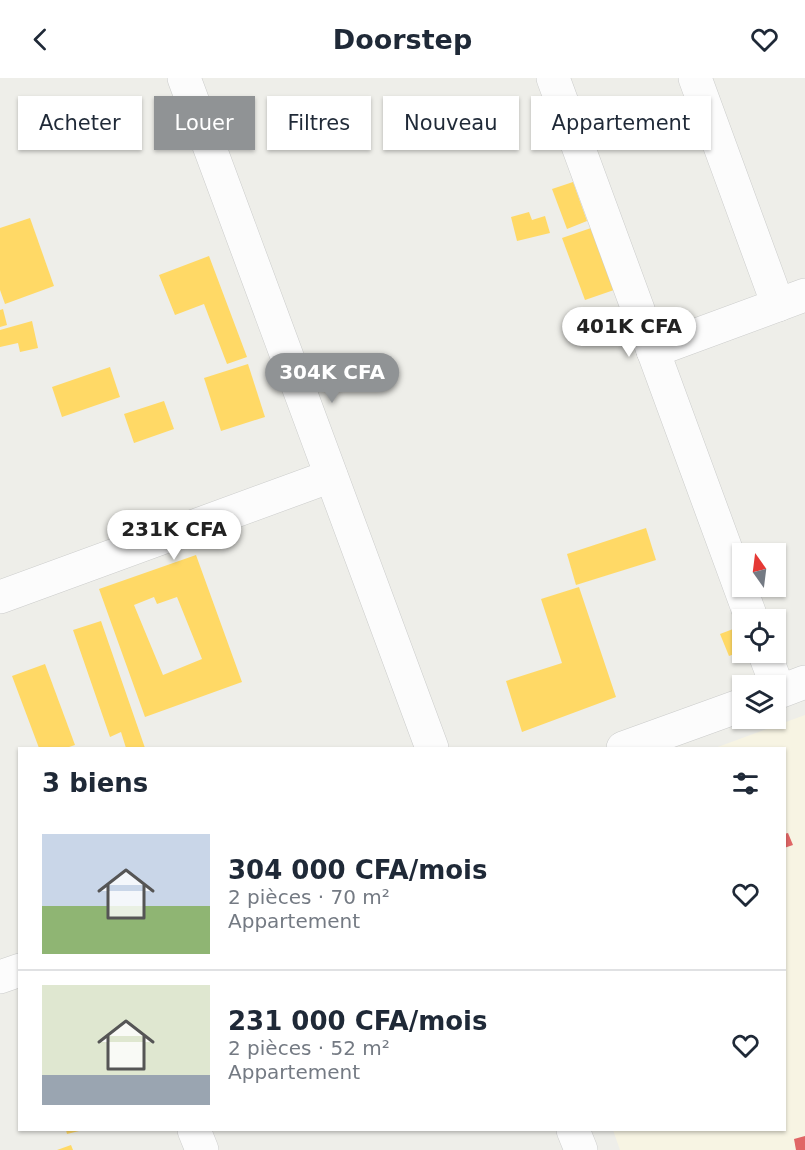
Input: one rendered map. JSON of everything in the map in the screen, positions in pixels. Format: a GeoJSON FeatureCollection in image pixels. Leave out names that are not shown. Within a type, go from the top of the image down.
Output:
{"type":"FeatureCollection","features":[{"type":"Feature","properties":{"kind":"street"},"geometry":{"type":"LineString","coordinates":[[553,78],[748,609]]}},
{"type":"Feature","properties":{"kind":"street"},"geometry":{"type":"LineString","coordinates":[[653,351],[792,300],[694,78]]}},
{"type":"Feature","properties":{"kind":"street"},"geometry":{"type":"LineString","coordinates":[[193,81],[331,476],[432,747]]}},
{"type":"Feature","properties":{"kind":"street"},"geometry":{"type":"LineString","coordinates":[[3,588],[331,476]]}},
{"type":"Feature","properties":{"kind":"street"},"geometry":{"type":"LineString","coordinates":[[626,747],[732,709]]}},
{"type":"Feature","properties":{"kind":"street"},"geometry":{"type":"LineString","coordinates":[[0,977],[18,971]]}},
{"type":"Feature","properties":{"kind":"street"},"geometry":{"type":"LineString","coordinates":[[194,1131],[202,1150]]}},
{"type":"Feature","properties":{"kind":"street"},"geometry":{"type":"LineString","coordinates":[[573,1131],[580,1150]]}},
{"type":"Feature","properties":{"kind":"shaded area"},"geometry":{"type":"Polygon","coordinates":[[[805,715],[805,1150],[620,1150],[613,1131],[786,1131],[786,747],[718,747],[767,729],[786,729],[786,722],[805,715]]]}},
{"type":"Feature","properties":{"kind":"building: Logements"},"geometry":{"type":"Polygon","coordinates":[[[573,182],[587,221],[567,229],[552,189],[573,182]]]}},
{"type":"Feature","properties":{"kind":"building: Logements"},"geometry":{"type":"Polygon","coordinates":[[[529,212],[532,220],[545,216],[550,233],[517,241],[511,217],[529,212]]]}},
{"type":"Feature","properties":{"kind":"building: Logements"},"geometry":{"type":"Polygon","coordinates":[[[30,218],[54,286],[5,304],[0,290],[0,228],[30,218]]]}},
{"type":"Feature","properties":{"kind":"building: Logements"},"geometry":{"type":"Polygon","coordinates":[[[591,228],[614,290],[585,300],[562,238],[591,228]]]}},
{"type":"Feature","properties":{"kind":"building: Logements"},"geometry":{"type":"Polygon","coordinates":[[[209,256],[247,357],[227,364],[204,304],[175,315],[159,275],[209,256]]]}},
{"type":"Feature","properties":{"kind":"building: Logements"},"geometry":{"type":"Polygon","coordinates":[[[3,309],[7,325],[0,327],[0,310],[3,309]]]}},
{"type":"Feature","properties":{"kind":"building: Logements"},"geometry":{"type":"Polygon","coordinates":[[[32,321],[38,348],[20,352],[18,343],[0,347],[0,330],[32,321]]]}},
{"type":"Feature","properties":{"kind":"building: Logements"},"geometry":{"type":"Polygon","coordinates":[[[248,364],[265,417],[221,431],[204,378],[248,364]]]}},
{"type":"Feature","properties":{"kind":"building: Logements"},"geometry":{"type":"Polygon","coordinates":[[[110,367],[120,397],[62,417],[52,387],[110,367]]]}},
{"type":"Feature","properties":{"kind":"building: Logements"},"geometry":{"type":"Polygon","coordinates":[[[164,401],[174,429],[134,443],[124,414],[164,401]]]}},
{"type":"Feature","properties":{"kind":"building: Logements"},"geometry":{"type":"Polygon","coordinates":[[[646,528],[656,560],[576,585],[567,554],[646,528]]]}},
{"type":"Feature","properties":{"kind":"building: Logements"},"geometry":{"type":"Polygon","coordinates":[[[196,555],[242,682],[145,717],[99,589],[196,555]],[[154,597],[134,605],[163,675],[202,659],[177,597],[157,604],[154,597]]]}},
{"type":"Feature","properties":{"kind":"building: Logements"},"geometry":{"type":"Polygon","coordinates":[[[579,587],[616,697],[522,732],[506,681],[562,663],[541,599],[579,587]]]}},
{"type":"Feature","properties":{"kind":"building: Logements"},"geometry":{"type":"Polygon","coordinates":[[[101,621],[145,747],[126,747],[121,732],[110,737],[73,630],[101,621]]]}},
{"type":"Feature","properties":{"kind":"building: Logements"},"geometry":{"type":"Polygon","coordinates":[[[732,629],[732,655],[729,656],[720,634],[732,629]]]}},
{"type":"Feature","properties":{"kind":"building: Logements"},"geometry":{"type":"Polygon","coordinates":[[[45,664],[75,745],[39,747],[12,676],[45,664]]]}},
{"type":"Feature","properties":{"kind":"building: Logements"},"geometry":{"type":"Polygon","coordinates":[[[71,1145],[73,1150],[57,1150],[71,1145]]]}},
{"type":"Feature","properties":{"kind":"building: Commerces"},"geometry":{"type":"Polygon","coordinates":[[[788,833],[793,845],[786,847],[786,834],[788,833]]]}},
{"type":"Feature","properties":{"kind":"building: Commerces"},"geometry":{"type":"Polygon","coordinates":[[[805,1136],[805,1150],[796,1150],[794,1139],[805,1136]]]}}]}
